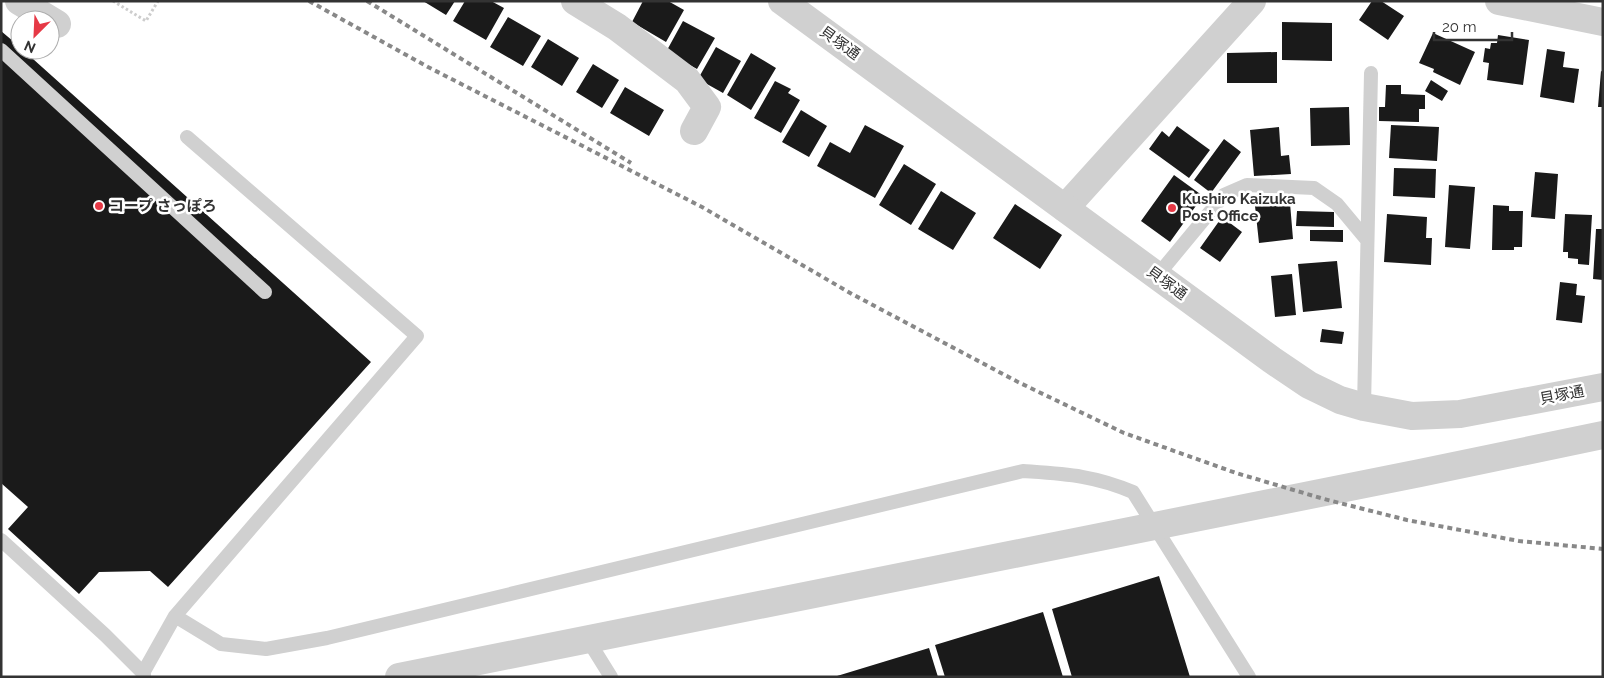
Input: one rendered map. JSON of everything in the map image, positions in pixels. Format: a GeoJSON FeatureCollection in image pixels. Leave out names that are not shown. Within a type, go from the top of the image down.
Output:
{"type":"FeatureCollection","features":[{"type":"Feature","properties":{"kind":"street"},"geometry":{"type":"LineString","coordinates":[[19,1],[34,10]]}},
{"type":"Feature","properties":{"kind":"street"},"geometry":{"type":"LineString","coordinates":[[575,1],[617,27],[687,80],[707,107],[694,131]]}},
{"type":"Feature","properties":{"kind":"street","name":"貝塚通"},"geometry":{"type":"LineString","coordinates":[[782,1],[1272,360],[1308,384],[1340,400],[1364,407],[1412,416],[1460,414],[1603,387]]}},
{"type":"Feature","properties":{"kind":"street"},"geometry":{"type":"LineString","coordinates":[[1065,208],[1252,1]]}},
{"type":"Feature","properties":{"kind":"street"},"geometry":{"type":"LineString","coordinates":[[1499,1],[1528,4],[1603,22]]}},
{"type":"Feature","properties":{"kind":"street"},"geometry":{"type":"LineString","coordinates":[[399,677],[1420,474],[1603,435]]}},
{"type":"Feature","properties":{"kind":"lane"},"geometry":{"type":"LineString","coordinates":[[1,50],[265,292]]}},
{"type":"Feature","properties":{"kind":"lane"},"geometry":{"type":"LineString","coordinates":[[1364,407],[1371,73]]}},
{"type":"Feature","properties":{"kind":"lane"},"geometry":{"type":"LineString","coordinates":[[1,540],[105,635],[143,675],[175,616],[417,336],[187,137]]}},
{"type":"Feature","properties":{"kind":"lane"},"geometry":{"type":"LineString","coordinates":[[1157,276],[1224,195],[1247,184],[1314,188],[1337,204],[1367,240]]}},
{"type":"Feature","properties":{"kind":"lane"},"geometry":{"type":"LineString","coordinates":[[175,616],[221,644],[266,649],[327,638],[1023,471],[1076,474],[1111,483],[1132,492],[1248,677]]}},
{"type":"Feature","properties":{"kind":"lane"},"geometry":{"type":"LineString","coordinates":[[588,640],[611,677]]}},
{"type":"Feature","properties":{"kind":"path"},"geometry":{"type":"LineString","coordinates":[[113,1],[146,21],[158,1]]}},
{"type":"Feature","properties":{"kind":"building"},"geometry":{"type":"Polygon","coordinates":[[[423,1],[455,1],[446,15],[423,1]]]}},
{"type":"Feature","properties":{"kind":"building"},"geometry":{"type":"Polygon","coordinates":[[[465,1],[491,1],[504,8],[486,40],[453,21],[465,1]]]}},
{"type":"Feature","properties":{"kind":"building"},"geometry":{"type":"Polygon","coordinates":[[[643,1],[668,1],[684,10],[666,42],[632,22],[643,1]]]}},
{"type":"Feature","properties":{"kind":"building"},"geometry":{"type":"Polygon","coordinates":[[[1372,1],[1381,1],[1404,16],[1388,40],[1359,20],[1372,1]]]}},
{"type":"Feature","properties":{"kind":"building"},"geometry":{"type":"Polygon","coordinates":[[[508,17],[541,36],[523,66],[490,47],[508,17]]]}},
{"type":"Feature","properties":{"kind":"building"},"geometry":{"type":"Polygon","coordinates":[[[683,21],[715,38],[697,69],[666,52],[683,21]]]}},
{"type":"Feature","properties":{"kind":"building"},"geometry":{"type":"Polygon","coordinates":[[[1282,22],[1332,23],[1332,61],[1282,60],[1282,22]]]}},
{"type":"Feature","properties":{"kind":"building","name":"コープ さっぽろ"},"geometry":{"type":"Polygon","coordinates":[[[1,31],[10,39],[10,60],[34,60],[371,362],[168,587],[150,571],[99,572],[79,594],[8,529],[28,507],[1,483],[1,31]]]}},
{"type":"Feature","properties":{"kind":"building"},"geometry":{"type":"Polygon","coordinates":[[[1433,33],[1475,52],[1460,85],[1433,72],[1434,69],[1419,63],[1433,33]]]}},
{"type":"Feature","properties":{"kind":"building"},"geometry":{"type":"Polygon","coordinates":[[[1498,35],[1529,40],[1523,85],[1487,80],[1489,63],[1483,62],[1485,48],[1490,49],[1491,43],[1497,43],[1498,35]]]}},
{"type":"Feature","properties":{"kind":"building"},"geometry":{"type":"Polygon","coordinates":[[[548,39],[579,58],[562,86],[531,67],[548,39]]]}},
{"type":"Feature","properties":{"kind":"building"},"geometry":{"type":"Polygon","coordinates":[[[716,47],[741,61],[723,93],[698,79],[716,47]]]}},
{"type":"Feature","properties":{"kind":"building"},"geometry":{"type":"Polygon","coordinates":[[[1547,49],[1565,52],[1563,67],[1579,69],[1574,103],[1540,97],[1547,49]]]}},
{"type":"Feature","properties":{"kind":"building"},"geometry":{"type":"Polygon","coordinates":[[[1277,52],[1277,83],[1227,83],[1227,53],[1277,52]]]}},
{"type":"Feature","properties":{"kind":"building"},"geometry":{"type":"Polygon","coordinates":[[[751,53],[776,68],[751,110],[727,95],[751,53]]]}},
{"type":"Feature","properties":{"kind":"building"},"geometry":{"type":"Polygon","coordinates":[[[593,64],[619,80],[602,108],[576,92],[593,64]]]}},
{"type":"Feature","properties":{"kind":"building"},"geometry":{"type":"Polygon","coordinates":[[[1601,71],[1603,72],[1603,107],[1598,107],[1601,71]]]}},
{"type":"Feature","properties":{"kind":"building"},"geometry":{"type":"Polygon","coordinates":[[[1431,80],[1448,91],[1442,101],[1425,91],[1431,80]]]}},
{"type":"Feature","properties":{"kind":"building"},"geometry":{"type":"Polygon","coordinates":[[[775,81],[791,89],[788,93],[800,100],[781,133],[754,118],[775,81]]]}},
{"type":"Feature","properties":{"kind":"building"},"geometry":{"type":"Polygon","coordinates":[[[1386,85],[1401,85],[1401,94],[1425,95],[1425,109],[1419,109],[1419,122],[1379,121],[1379,107],[1385,107],[1386,85]]]}},
{"type":"Feature","properties":{"kind":"building"},"geometry":{"type":"Polygon","coordinates":[[[625,87],[664,110],[649,136],[610,113],[625,87]]]}},
{"type":"Feature","properties":{"kind":"building"},"geometry":{"type":"Polygon","coordinates":[[[1349,107],[1350,145],[1311,146],[1310,108],[1349,107]]]}},
{"type":"Feature","properties":{"kind":"building"},"geometry":{"type":"Polygon","coordinates":[[[801,110],[827,126],[809,157],[782,142],[801,110]]]}},
{"type":"Feature","properties":{"kind":"building"},"geometry":{"type":"Polygon","coordinates":[[[865,125],[904,146],[875,198],[817,166],[830,142],[850,153],[865,125]]]}},
{"type":"Feature","properties":{"kind":"building"},"geometry":{"type":"Polygon","coordinates":[[[1391,125],[1439,127],[1437,161],[1389,158],[1391,125]]]}},
{"type":"Feature","properties":{"kind":"building"},"geometry":{"type":"Polygon","coordinates":[[[1177,126],[1210,150],[1189,178],[1149,149],[1162,131],[1169,137],[1177,126]]]}},
{"type":"Feature","properties":{"kind":"building"},"geometry":{"type":"Polygon","coordinates":[[[1279,127],[1281,156],[1289,155],[1291,174],[1254,176],[1250,130],[1279,127]]]}},
{"type":"Feature","properties":{"kind":"building"},"geometry":{"type":"Polygon","coordinates":[[[1224,139],[1241,152],[1211,193],[1194,180],[1224,139]]]}},
{"type":"Feature","properties":{"kind":"building"},"geometry":{"type":"Polygon","coordinates":[[[904,164],[936,184],[911,225],[879,205],[904,164]]]}},
{"type":"Feature","properties":{"kind":"building"},"geometry":{"type":"Polygon","coordinates":[[[1394,168],[1436,169],[1435,198],[1393,196],[1394,168]]]}},
{"type":"Feature","properties":{"kind":"building"},"geometry":{"type":"Polygon","coordinates":[[[1535,172],[1558,174],[1555,219],[1531,217],[1535,172]]]}},
{"type":"Feature","properties":{"kind":"building","name":"Kushiro Kaizuka Post Office"},"geometry":{"type":"Polygon","coordinates":[[[1174,175],[1203,196],[1170,242],[1141,221],[1174,175]]]}},
{"type":"Feature","properties":{"kind":"building"},"geometry":{"type":"Polygon","coordinates":[[[1449,185],[1475,187],[1470,249],[1445,247],[1449,185]]]}},
{"type":"Feature","properties":{"kind":"building"},"geometry":{"type":"Polygon","coordinates":[[[941,191],[976,213],[953,250],[918,229],[941,191]]]}},
{"type":"Feature","properties":{"kind":"building"},"geometry":{"type":"Polygon","coordinates":[[[1290,203],[1293,239],[1259,243],[1255,206],[1290,203]]]}},
{"type":"Feature","properties":{"kind":"building"},"geometry":{"type":"Polygon","coordinates":[[[1015,204],[1062,235],[1040,269],[993,238],[1015,204]]]}},
{"type":"Feature","properties":{"kind":"building"},"geometry":{"type":"Polygon","coordinates":[[[1493,205],[1509,206],[1509,211],[1523,211],[1522,247],[1514,247],[1514,250],[1492,250],[1493,205]]]}},
{"type":"Feature","properties":{"kind":"building"},"geometry":{"type":"Polygon","coordinates":[[[1297,211],[1334,212],[1334,227],[1296,226],[1297,211]]]}},
{"type":"Feature","properties":{"kind":"building"},"geometry":{"type":"Polygon","coordinates":[[[1387,214],[1427,217],[1426,238],[1432,238],[1431,265],[1384,262],[1387,214]]]}},
{"type":"Feature","properties":{"kind":"building"},"geometry":{"type":"Polygon","coordinates":[[[1565,214],[1592,215],[1589,265],[1578,264],[1578,259],[1568,258],[1568,252],[1563,252],[1565,214]]]}},
{"type":"Feature","properties":{"kind":"building"},"geometry":{"type":"Polygon","coordinates":[[[1222,217],[1242,232],[1220,262],[1200,248],[1222,217]]]}},
{"type":"Feature","properties":{"kind":"building"},"geometry":{"type":"Polygon","coordinates":[[[1596,229],[1603,229],[1603,280],[1593,279],[1596,229]]]}},
{"type":"Feature","properties":{"kind":"building"},"geometry":{"type":"Polygon","coordinates":[[[1310,230],[1343,230],[1343,242],[1310,241],[1310,230]]]}},
{"type":"Feature","properties":{"kind":"building"},"geometry":{"type":"Polygon","coordinates":[[[1337,261],[1342,308],[1303,312],[1298,264],[1337,261]]]}},
{"type":"Feature","properties":{"kind":"building"},"geometry":{"type":"Polygon","coordinates":[[[1292,274],[1296,315],[1275,317],[1271,276],[1292,274]]]}},
{"type":"Feature","properties":{"kind":"building"},"geometry":{"type":"Polygon","coordinates":[[[1560,282],[1577,284],[1576,295],[1585,296],[1582,323],[1556,320],[1560,282]]]}},
{"type":"Feature","properties":{"kind":"building"},"geometry":{"type":"Polygon","coordinates":[[[1322,329],[1344,332],[1342,344],[1320,342],[1322,329]]]}},
{"type":"Feature","properties":{"kind":"building"},"geometry":{"type":"Polygon","coordinates":[[[1159,576],[1190,677],[1072,677],[1052,609],[1159,576]]]}},
{"type":"Feature","properties":{"kind":"building"},"geometry":{"type":"Polygon","coordinates":[[[1043,612],[1063,677],[945,677],[935,645],[1043,612]]]}},
{"type":"Feature","properties":{"kind":"building"},"geometry":{"type":"Polygon","coordinates":[[[929,648],[938,677],[837,677],[837,676],[929,648]]]}},
{"type":"Feature","properties":{"kind":"railway"},"geometry":{"type":"LineString","coordinates":[[309,1],[428,67],[702,207],[852,294],[1018,382],[1124,433],[1236,473],[1324,499],[1407,520],[1519,541],[1603,549]]}},
{"type":"Feature","properties":{"kind":"railway"},"geometry":{"type":"LineString","coordinates":[[367,1],[631,163]]}},
{"type":"Feature","properties":{"kind":"place","name":"コープ さっぽろ"},"geometry":{"type":"Point","coordinates":[99,206]}},
{"type":"Feature","properties":{"kind":"place","name":"Kushiro Kaizuka Post Office"},"geometry":{"type":"Point","coordinates":[1172,208]}}]}
